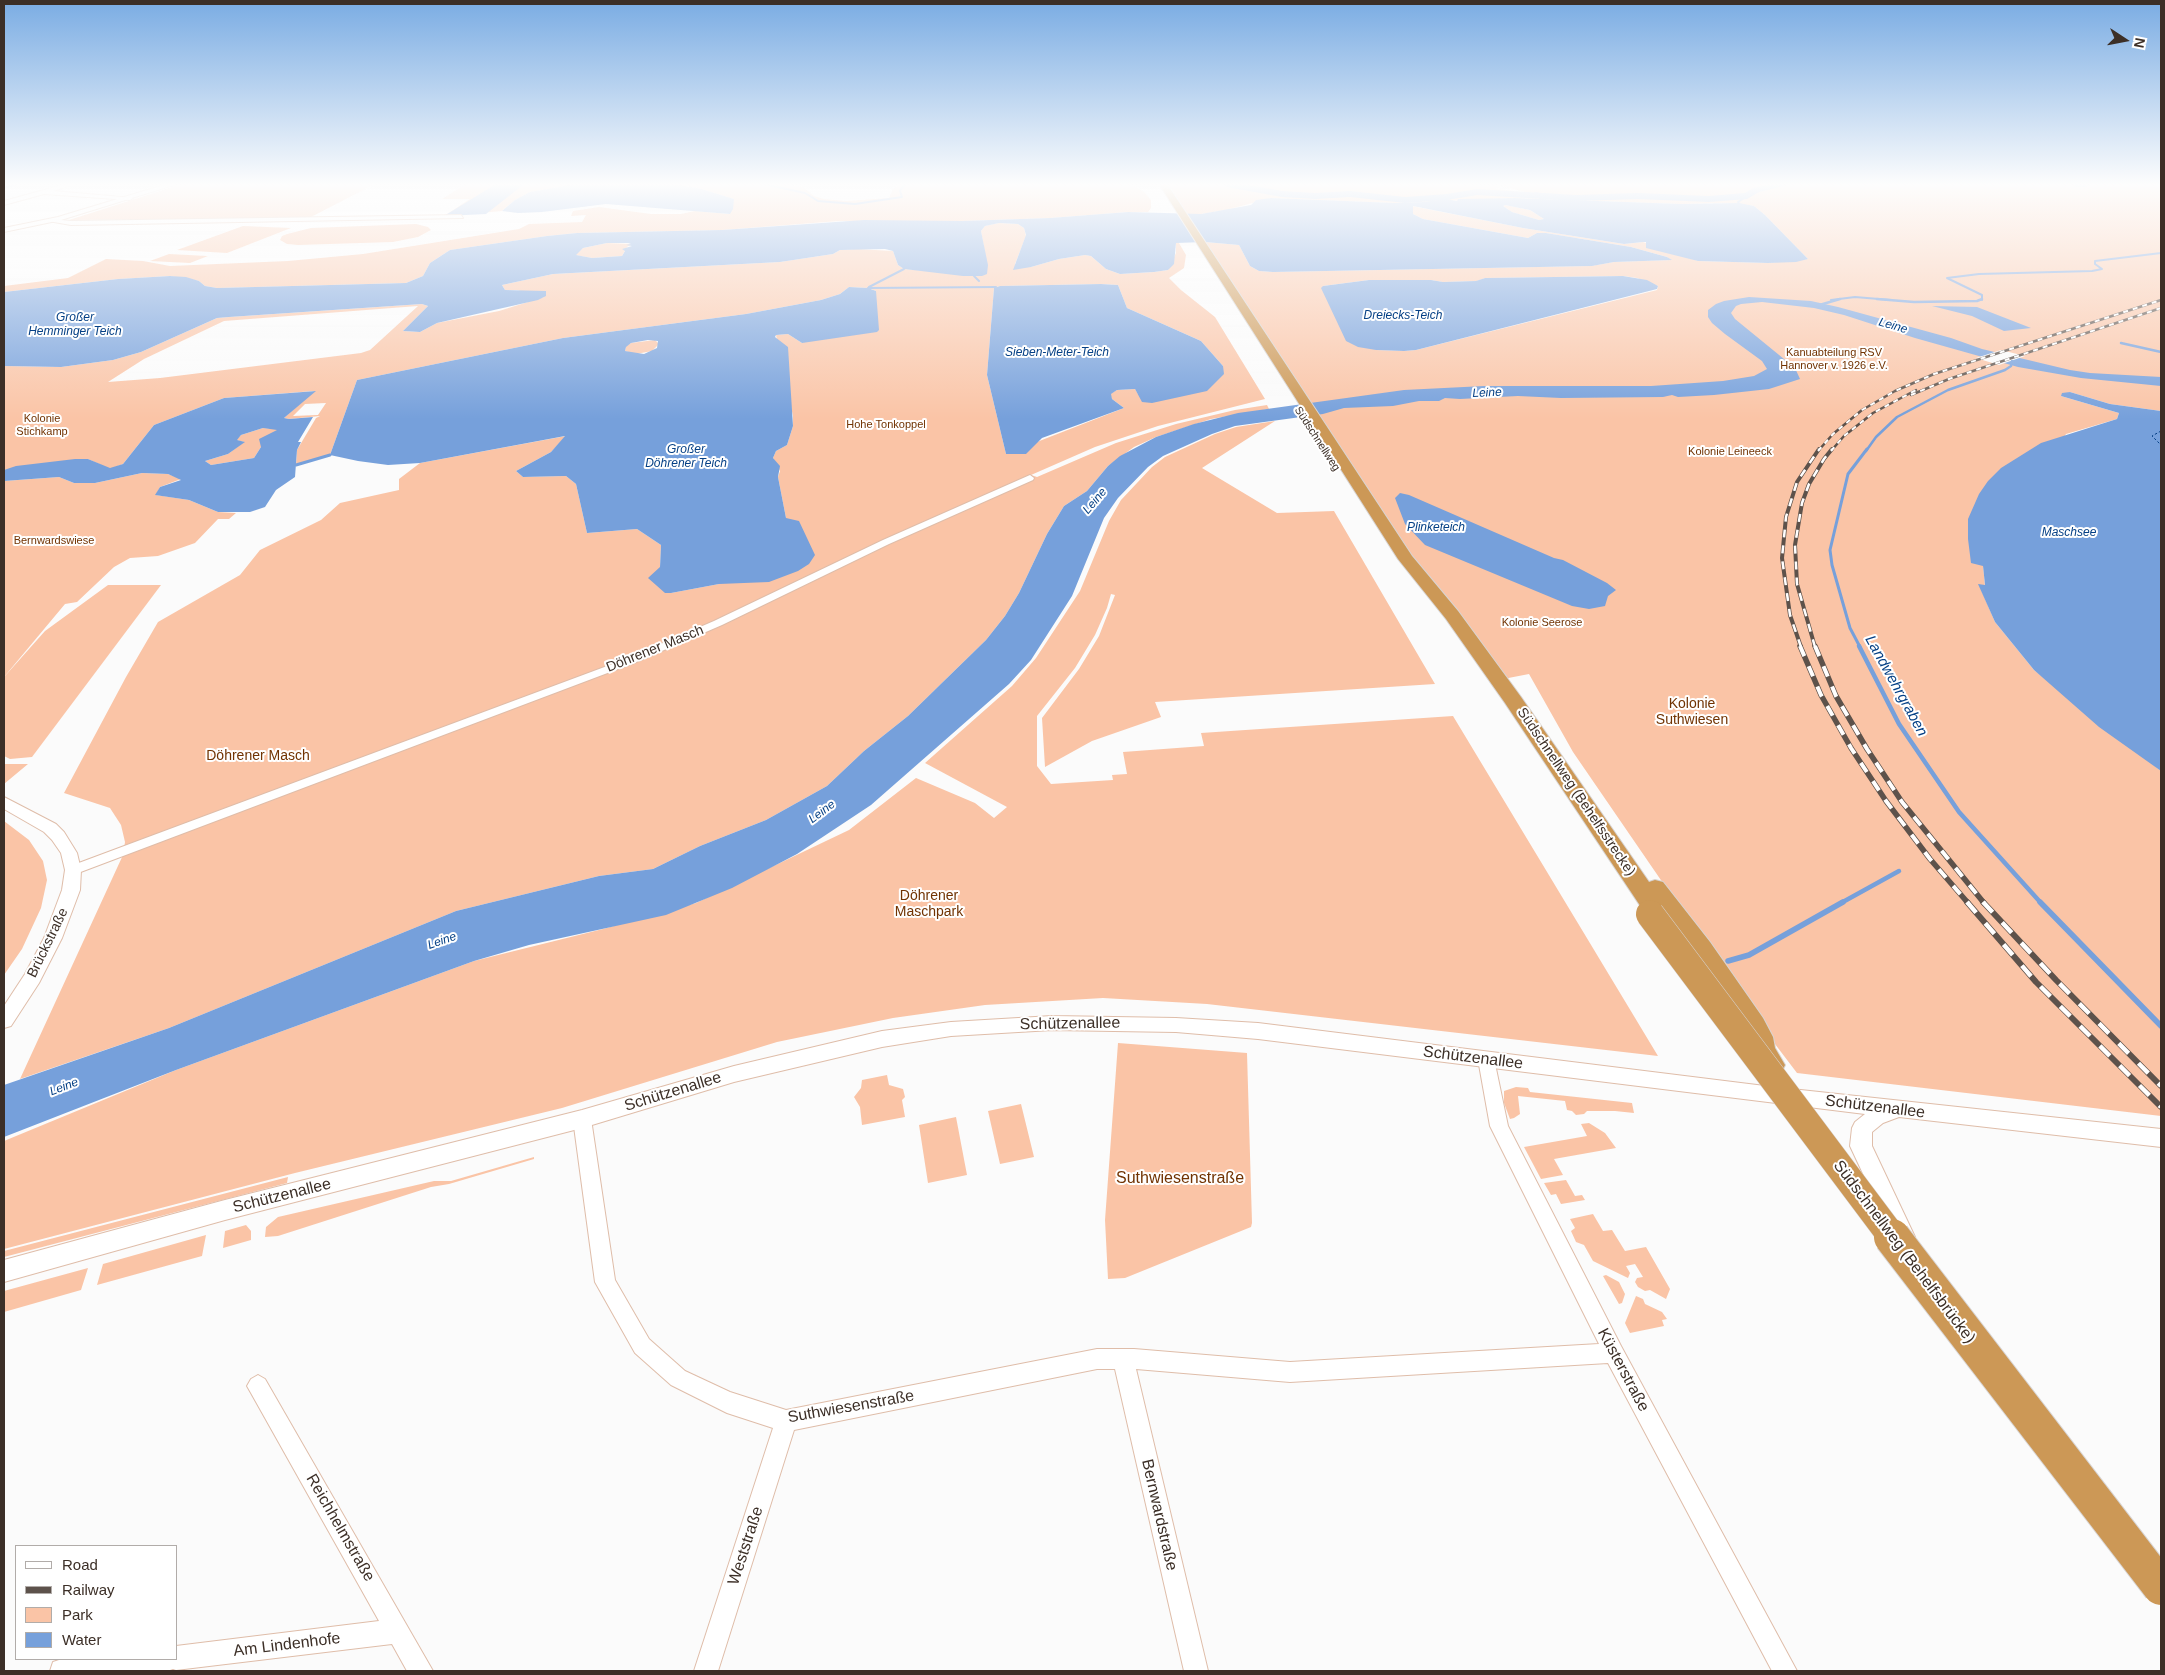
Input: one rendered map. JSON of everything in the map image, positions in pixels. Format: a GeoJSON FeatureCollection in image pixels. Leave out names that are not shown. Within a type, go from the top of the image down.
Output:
{"type":"FeatureCollection","features":[{"type":"Feature","properties":{"kind":"highway","name":"Südschnellweg"},"geometry":{"type":"LineString","coordinates":[[1209,262],[1399,560],[1474,651],[1492,678]]}},
{"type":"Feature","properties":{"kind":"highway","name":"Südschnellweg (Behelfsstrecke)"},"geometry":{"type":"LineString","coordinates":[[1492,678],[1514,701],[1654,913]]}},
{"type":"Feature","properties":{"kind":"highway","name":"Südschnellweg (Behelfsstrecke)"},"geometry":{"type":"LineString","coordinates":[[1492,678],[1654,913]]}},
{"type":"Feature","properties":{"kind":"highway"},"geometry":{"type":"LineString","coordinates":[[1557,764],[1594,806],[1701,948],[1754,1025],[1767,1060],[1796,1098]]}},
{"type":"Feature","properties":{"kind":"highway","name":"Südschnellweg (Behelfsbrücke)"},"geometry":{"type":"LineString","coordinates":[[1654,913],[1984,1343],[2161,1569]]}},
{"type":"Feature","properties":{"kind":"highway","name":"Südschnellweg (Behelfsbrücke)"},"geometry":{"type":"LineString","coordinates":[[1654,913],[1957,1322],[2161,1587]]}},
{"type":"Feature","properties":{"kind":"street","name":"Döhrener Masch"},"geometry":{"type":"LineString","coordinates":[[73,870],[630,661],[718,623],[886,542],[1030,478]]}},
{"type":"Feature","properties":{"kind":"street","name":"Brückstraße"},"geometry":{"type":"LineString","coordinates":[[4,802],[50,828],[58,836],[69,853],[73,870],[70,890],[53,938],[32,978],[4,1021]]}},
{"type":"Feature","properties":{"kind":"street","name":"Schützenallee"},"geometry":{"type":"LineString","coordinates":[[4,1271],[226,1210],[440,1158],[582,1120],[734,1074],[809,1054],[882,1039],[951,1030],[1015,1025],[1114,1023],[1210,1026],[1796,1098],[2161,1138]]}},
{"type":"Feature","properties":{"kind":"street","name":"Küsterstraße"},"geometry":{"type":"LineString","coordinates":[[1486,1059],[1499,1126],[1614,1353],[1785,1671]]}},
{"type":"Feature","properties":{"kind":"street"},"geometry":{"type":"LineString","coordinates":[[1900,1110],[1884,1113],[1867,1123],[1862,1128],[1861,1146],[1914,1258]]}},
{"type":"Feature","properties":{"kind":"street","name":"Suthwiesenstraße"},"geometry":{"type":"LineString","coordinates":[[582,1120],[606,1282],[642,1346],[678,1378],[727,1402],[786,1421],[1097,1359],[1123,1358],[1290,1372],[1614,1353]]}},
{"type":"Feature","properties":{"kind":"street","name":"Bernwardstraße"},"geometry":{"type":"LineString","coordinates":[[1123,1358],[1196,1671]]}},
{"type":"Feature","properties":{"kind":"street","name":"Reichhelmstraße"},"geometry":{"type":"LineString","coordinates":[[258,1386],[420,1671]]}},
{"type":"Feature","properties":{"kind":"street","name":"Weststraße"},"geometry":{"type":"LineString","coordinates":[[706,1671],[786,1421]]}},
{"type":"Feature","properties":{"kind":"street","name":"Am Lindenhofe"},"geometry":{"type":"LineString","coordinates":[[178,1658],[398,1631]]}},
{"type":"Feature","properties":{"kind":"street"},"geometry":{"type":"LineString","coordinates":[[62,1671],[158,1660]]}},
{"type":"Feature","properties":{"kind":"green space"},"geometry":{"type":"Polygon","coordinates":[[[100,262],[149,262],[170,266],[260,262],[431,262],[423,276],[406,283],[217,288],[205,286],[199,281],[170,276],[118,279],[4,292],[4,286],[68,278],[100,262]]]}},
{"type":"Feature","properties":{"kind":"green space"},"geometry":{"type":"Polygon","coordinates":[[[777,262],[897,262],[904,269],[927,271],[955,262],[1016,262],[1015,264],[1031,267],[1048,262],[1098,262],[1106,269],[1120,274],[1168,270],[1172,262],[1185,262],[1184,268],[1169,278],[1215,317],[1265,399],[1158,426],[1095,447],[1031,475],[1037,477],[1116,443],[1176,424],[1235,410],[1267,405],[1269,409],[1211,419],[1156,437],[1134,447],[1108,466],[1087,491],[1064,506],[1047,534],[1019,593],[1005,616],[986,640],[908,716],[864,751],[827,786],[766,820],[700,846],[653,869],[599,876],[456,911],[169,1028],[20,1079],[123,855],[125,842],[121,825],[110,808],[64,793],[126,677],[158,622],[240,575],[260,550],[321,520],[340,503],[399,490],[399,479],[420,463],[566,436],[551,452],[516,471],[523,477],[566,476],[576,484],[587,533],[637,529],[661,545],[660,567],[665,593],[719,584],[786,518],[778,477],[780,471],[773,458],[776,451],[787,445],[793,426],[793,416],[776,335],[788,334],[802,343],[876,291],[868,288],[849,287],[840,294],[821,300],[746,314],[563,338],[357,380],[330,455],[296,465],[297,450],[316,418],[320,416],[284,418],[314,391],[224,398],[154,425],[123,464],[110,469],[88,459],[4,470],[4,366],[61,367],[113,360],[141,352],[217,318],[229,317],[422,304],[428,306],[403,331],[420,332],[437,323],[499,311],[544,297],[517,290],[505,290],[502,285],[553,274],[777,262]],[[1118,285],[1000,286],[994,288],[987,375],[1006,454],[1124,408],[1112,399],[1110,394],[1117,390],[1135,389],[1138,394],[1223,366],[1201,341],[1127,308],[1118,285]],[[418,306],[224,321],[144,359],[108,382],[160,378],[361,353],[370,350],[418,306]],[[326,403],[305,404],[293,416],[318,415],[326,403]]]}},
{"type":"Feature","properties":{"kind":"green space"},"geometry":{"type":"Polygon","coordinates":[[[1218,262],[1248,262],[1250,266],[1259,271],[1273,272],[1591,266],[1613,262],[2161,262],[2161,411],[2110,404],[2070,392],[2061,396],[2119,413],[2117,419],[2066,434],[1983,565],[1985,586],[1979,585],[1995,622],[2034,670],[2161,771],[2161,1116],[1797,1073],[1759,1023],[1573,752],[1529,674],[1493,681],[1218,262]],[[1623,276],[1485,278],[1477,281],[1443,282],[1431,280],[1369,280],[1323,286],[1376,350],[1404,351],[1416,350],[1657,290],[1658,286],[1637,278],[1623,276]]]}},
{"type":"Feature","properties":{"kind":"green space"},"geometry":{"type":"Polygon","coordinates":[[[655,340],[659,344],[652,351],[636,354],[625,351],[626,346],[631,343],[655,340]]]}},
{"type":"Feature","properties":{"kind":"green space","name":"Döhrener Maschpark"},"geometry":{"type":"Polygon","coordinates":[[[1275,421],[1202,468],[1277,513],[1334,511],[1435,684],[1155,702],[1161,717],[1092,741],[1045,767],[1042,718],[1079,669],[1099,636],[1115,595],[1111,594],[1095,635],[1075,668],[1037,716],[1037,766],[1051,784],[1113,780],[1112,775],[1127,774],[1123,752],[1204,746],[1201,733],[1453,716],[1658,1056],[1207,1004],[1103,998],[985,1005],[893,1018],[777,1042],[562,1108],[295,1173],[4,1249],[4,1141],[176,1070],[474,961],[603,929],[696,903],[849,830],[916,778],[975,803],[994,818],[1007,807],[925,763],[1012,686],[1036,658],[1080,591],[1109,521],[1121,500],[1152,467],[1165,457],[1215,434],[1236,427],[1275,421]]]}},
{"type":"Feature","properties":{"kind":"green space"},"geometry":{"type":"Polygon","coordinates":[[[263,428],[279,429],[261,447],[254,458],[211,465],[205,461],[228,454],[244,442],[236,440],[241,435],[263,428]]]}},
{"type":"Feature","properties":{"kind":"green space","name":"Bernwardswiese"},"geometry":{"type":"Polygon","coordinates":[[[142,473],[168,474],[181,479],[160,487],[156,495],[189,500],[218,512],[236,513],[229,519],[218,519],[195,543],[158,556],[130,558],[114,567],[77,602],[65,604],[4,677],[4,481],[59,477],[74,483],[95,483],[142,473]]]}},
{"type":"Feature","properties":{"kind":"green space"},"geometry":{"type":"Polygon","coordinates":[[[108,585],[161,585],[32,757],[10,759],[4,756],[5,676],[45,631],[108,585]]]}},
{"type":"Feature","properties":{"kind":"green space"},"geometry":{"type":"Polygon","coordinates":[[[4,764],[28,764],[4,784],[4,764]]]}},
{"type":"Feature","properties":{"kind":"green space"},"geometry":{"type":"Polygon","coordinates":[[[4,821],[29,840],[43,861],[47,880],[41,908],[22,949],[4,975],[4,821]]]}},
{"type":"Feature","properties":{"kind":"green space","name":"Suthwiesenstraße"},"geometry":{"type":"Polygon","coordinates":[[[1118,1043],[1247,1053],[1252,1223],[1251,1227],[1125,1278],[1108,1279],[1105,1220],[1118,1043]]]}},
{"type":"Feature","properties":{"kind":"green space"},"geometry":{"type":"Polygon","coordinates":[[[887,1075],[889,1085],[903,1089],[905,1097],[902,1100],[905,1117],[862,1125],[860,1107],[854,1097],[861,1088],[862,1080],[887,1075]]]}},
{"type":"Feature","properties":{"kind":"green space"},"geometry":{"type":"Polygon","coordinates":[[[1516,1087],[1528,1088],[1530,1092],[1632,1103],[1634,1113],[1587,1111],[1584,1114],[1576,1115],[1572,1111],[1567,1110],[1565,1101],[1518,1096],[1520,1114],[1510,1119],[1504,1103],[1504,1091],[1516,1087]]]}},
{"type":"Feature","properties":{"kind":"green space"},"geometry":{"type":"Polygon","coordinates":[[[1021,1104],[1034,1157],[1000,1164],[988,1111],[1021,1104]]]}},
{"type":"Feature","properties":{"kind":"green space"},"geometry":{"type":"Polygon","coordinates":[[[956,1117],[967,1175],[928,1183],[919,1125],[956,1117]]]}},
{"type":"Feature","properties":{"kind":"green space"},"geometry":{"type":"Polygon","coordinates":[[[1589,1123],[1605,1133],[1616,1148],[1554,1159],[1563,1175],[1541,1179],[1524,1147],[1587,1136],[1581,1124],[1589,1123]]]}},
{"type":"Feature","properties":{"kind":"green space"},"geometry":{"type":"Polygon","coordinates":[[[534,1157],[534,1159],[449,1184],[431,1187],[278,1236],[265,1237],[266,1227],[278,1217],[434,1181],[451,1181],[534,1157]]]}},
{"type":"Feature","properties":{"kind":"green space"},"geometry":{"type":"Polygon","coordinates":[[[288,1177],[287,1183],[4,1257],[4,1251],[288,1177]]]}},
{"type":"Feature","properties":{"kind":"green space"},"geometry":{"type":"Polygon","coordinates":[[[1566,1180],[1575,1196],[1582,1195],[1585,1200],[1561,1204],[1556,1194],[1551,1195],[1544,1183],[1566,1180]]]}},
{"type":"Feature","properties":{"kind":"green space"},"geometry":{"type":"Polygon","coordinates":[[[1593,1214],[1603,1231],[1612,1230],[1625,1251],[1646,1247],[1670,1289],[1666,1299],[1650,1290],[1645,1291],[1638,1287],[1635,1282],[1637,1278],[1643,1277],[1635,1264],[1626,1266],[1630,1273],[1628,1278],[1593,1261],[1584,1245],[1576,1242],[1571,1231],[1575,1228],[1570,1219],[1593,1214]]]}},
{"type":"Feature","properties":{"kind":"green space"},"geometry":{"type":"Polygon","coordinates":[[[246,1225],[251,1231],[251,1240],[223,1248],[225,1231],[246,1225]]]}},
{"type":"Feature","properties":{"kind":"green space"},"geometry":{"type":"Polygon","coordinates":[[[206,1235],[202,1256],[97,1285],[103,1264],[206,1235]]]}},
{"type":"Feature","properties":{"kind":"green space"},"geometry":{"type":"Polygon","coordinates":[[[88,1268],[81,1290],[4,1312],[4,1291],[88,1268]]]}},
{"type":"Feature","properties":{"kind":"green space"},"geometry":{"type":"Polygon","coordinates":[[[1606,1275],[1619,1282],[1625,1294],[1622,1303],[1619,1304],[1603,1276],[1606,1275]]]}},
{"type":"Feature","properties":{"kind":"green space"},"geometry":{"type":"Polygon","coordinates":[[[1636,1296],[1643,1299],[1645,1304],[1662,1312],[1667,1319],[1662,1320],[1664,1326],[1630,1333],[1625,1323],[1636,1296]]]}},
{"type":"Feature","properties":{"kind":"water","name":"Großer Hemminger Teich"},"geometry":{"type":"Polygon","coordinates":[[[777,262],[553,274],[502,285],[505,290],[546,291],[546,296],[538,300],[437,323],[420,332],[403,331],[428,306],[422,304],[229,317],[217,318],[141,352],[113,360],[61,367],[4,366],[4,292],[118,279],[170,276],[186,277],[199,281],[205,286],[217,288],[406,283],[423,276],[430,263],[777,262]]]}},
{"type":"Feature","properties":{"kind":"water","name":"Großer Hemminger Teich"},"geometry":{"type":"Polygon","coordinates":[[[897,262],[987,262],[988,265],[987,274],[982,276],[963,276],[904,269],[897,262]]]}},
{"type":"Feature","properties":{"kind":"water","name":"Großer Hemminger Teich"},"geometry":{"type":"Polygon","coordinates":[[[1016,262],[1048,262],[1031,267],[1013,270],[1016,262]]]}},
{"type":"Feature","properties":{"kind":"water","name":"Großer Hemminger Teich"},"geometry":{"type":"Polygon","coordinates":[[[1098,262],[1174,262],[1168,270],[1154,272],[1120,274],[1106,269],[1098,262]]]}},
{"type":"Feature","properties":{"kind":"water","name":"Großer Hemminger Teich"},"geometry":{"type":"Polygon","coordinates":[[[1248,262],[1613,262],[1592,266],[1273,272],[1259,271],[1250,266],[1248,262]]]}},
{"type":"Feature","properties":{"kind":"water","name":"Großer Hemminger Teich"},"geometry":{"type":"Polygon","coordinates":[[[1739,262],[1791,262],[1768,263],[1739,262]]]}},
{"type":"Feature","properties":{"kind":"water","name":"Dreiecks-Teich"},"geometry":{"type":"Polygon","coordinates":[[[1623,276],[1647,280],[1658,286],[1657,289],[1416,350],[1404,351],[1358,347],[1346,341],[1321,288],[1323,286],[1369,280],[1431,280],[1443,282],[1476,281],[1485,278],[1623,276]]]}},
{"type":"Feature","properties":{"kind":"water","name":"Sieben-Meter-Teich"},"geometry":{"type":"Polygon","coordinates":[[[1118,285],[1127,308],[1201,341],[1223,366],[1224,374],[1207,391],[1152,403],[1142,402],[1135,389],[1117,390],[1111,394],[1112,399],[1124,408],[1042,438],[1026,454],[1006,454],[987,375],[994,288],[1000,286],[1118,285]]]}},
{"type":"Feature","properties":{"kind":"water","name":"Großer Döhrener Teich"},"geometry":{"type":"Polygon","coordinates":[[[849,287],[868,288],[876,291],[879,330],[877,332],[802,343],[788,334],[776,335],[775,337],[788,347],[793,426],[787,445],[776,451],[773,458],[780,466],[778,477],[786,518],[799,521],[815,555],[809,564],[798,571],[769,582],[719,584],[665,593],[648,578],[660,567],[661,545],[637,529],[587,533],[576,484],[566,476],[523,477],[516,471],[551,452],[565,436],[420,463],[388,465],[330,455],[357,380],[563,338],[746,314],[821,300],[840,294],[849,287]],[[648,340],[631,343],[626,347],[625,351],[644,354],[657,348],[658,341],[648,340]]]}},
{"type":"Feature","properties":{"kind":"water","name":"Leine"},"geometry":{"type":"Polygon","coordinates":[[[1749,297],[1811,301],[1951,338],[1982,349],[2070,370],[2161,377],[2161,386],[2081,378],[2018,367],[1915,338],[1844,315],[1814,308],[1762,302],[1741,304],[1736,306],[1731,313],[1735,319],[1795,368],[1800,379],[1769,389],[1678,397],[1672,395],[1663,397],[1561,398],[1518,396],[1445,398],[1439,401],[1419,401],[1393,406],[1344,408],[1323,414],[1235,426],[1212,434],[1163,456],[1148,467],[1118,498],[1104,518],[1072,596],[1031,660],[1009,684],[871,805],[797,854],[732,888],[666,915],[529,945],[474,961],[176,1070],[4,1137],[4,1085],[169,1028],[456,911],[599,876],[653,869],[700,846],[766,820],[827,786],[864,751],[908,716],[986,640],[1005,616],[1019,593],[1047,534],[1064,506],[1087,491],[1108,466],[1120,456],[1156,437],[1194,424],[1238,413],[1404,390],[1484,386],[1651,386],[1723,381],[1754,376],[1767,369],[1762,361],[1725,334],[1708,317],[1708,310],[1716,304],[1749,297]]]}},
{"type":"Feature","properties":{"kind":"water"},"geometry":{"type":"Polygon","coordinates":[[[1932,306],[1977,307],[2031,328],[2004,331],[1972,316],[1932,306]]]}},
{"type":"Feature","properties":{"kind":"water"},"geometry":{"type":"Polygon","coordinates":[[[316,391],[284,418],[313,417],[298,442],[301,442],[297,450],[295,477],[276,490],[265,507],[250,512],[218,512],[189,500],[155,495],[160,487],[181,480],[168,474],[142,473],[95,483],[74,483],[59,477],[4,481],[4,470],[16,466],[75,459],[88,459],[110,468],[123,464],[154,425],[224,398],[316,391]],[[263,428],[241,435],[237,440],[245,442],[228,454],[205,461],[211,465],[254,458],[261,447],[259,439],[277,430],[263,428]]]}},
{"type":"Feature","properties":{"kind":"water","name":"Maschsee"},"geometry":{"type":"Polygon","coordinates":[[[2070,392],[2110,404],[2161,411],[2161,771],[2099,727],[2034,670],[1995,622],[1978,584],[1985,585],[1983,566],[1971,563],[1968,519],[1979,494],[1988,481],[2001,468],[2041,443],[2117,419],[2119,413],[2061,396],[2062,393],[2070,392]]]}},
{"type":"Feature","properties":{"kind":"water","name":"Plinketeich"},"geometry":{"type":"Polygon","coordinates":[[[1400,493],[1409,495],[1554,558],[1563,560],[1607,583],[1616,590],[1608,596],[1605,606],[1589,609],[1572,606],[1425,545],[1405,524],[1395,498],[1400,493]]]}},
{"type":"Feature","properties":{"kind":"pier"},"geometry":{"type":"Polygon","coordinates":[[[2001,350],[2025,356],[1999,365],[1976,358],[2001,350]]]}},
{"type":"Feature","properties":{"kind":"waterway"},"geometry":{"type":"LineString","coordinates":[[1982,299],[1982,295],[1947,278],[1979,274],[2092,271],[2102,269],[2095,262]]}},
{"type":"Feature","properties":{"kind":"waterway"},"geometry":{"type":"LineString","coordinates":[[869,287],[904,269]]}},
{"type":"Feature","properties":{"kind":"waterway"},"geometry":{"type":"LineString","coordinates":[[974,276],[979,281]]}},
{"type":"Feature","properties":{"kind":"waterway"},"geometry":{"type":"LineString","coordinates":[[868,288],[996,287]]}},
{"type":"Feature","properties":{"kind":"waterway"},"geometry":{"type":"LineString","coordinates":[[1831,300],[1855,297],[1891,300]]}},
{"type":"Feature","properties":{"kind":"waterway"},"geometry":{"type":"LineString","coordinates":[[1816,306],[1840,299]]}},
{"type":"Feature","properties":{"kind":"waterway"},"geometry":{"type":"LineString","coordinates":[[1877,299],[1914,302],[1977,301],[1982,299]]}},
{"type":"Feature","properties":{"kind":"waterway"},"geometry":{"type":"LineString","coordinates":[[2121,343],[2161,352]]}},
{"type":"Feature","properties":{"kind":"waterway","name":"Landwehrgraben"},"geometry":{"type":"LineString","coordinates":[[1866,451],[1876,437],[1897,417],[1948,390],[2005,370],[2011,366],[2012,361]]}},
{"type":"Feature","properties":{"kind":"waterway","name":"Landwehrgraben"},"geometry":{"type":"LineString","coordinates":[[1860,647],[1850,628],[1832,565],[1830,550],[1848,474],[1867,449]]}},
{"type":"Feature","properties":{"kind":"waterway"},"geometry":{"type":"LineString","coordinates":[[296,465],[330,455]]}},
{"type":"Feature","properties":{"kind":"waterway","name":"Landwehrgraben"},"geometry":{"type":"LineString","coordinates":[[1859,646],[1899,724],[1959,812],[2041,903]]}},
{"type":"Feature","properties":{"kind":"waterway"},"geometry":{"type":"LineString","coordinates":[[1841,903],[1899,871]]}},
{"type":"Feature","properties":{"kind":"waterway"},"geometry":{"type":"LineString","coordinates":[[1728,961],[1749,955],[1843,902]]}},
{"type":"Feature","properties":{"kind":"waterway","name":"Landwehrgraben"},"geometry":{"type":"LineString","coordinates":[[2040,902],[2161,1026]]}},
{"type":"Feature","properties":{"kind":"ferry route"},"geometry":{"type":"LineString","coordinates":[[2161,431],[2152,436],[2161,445]]}},
{"type":"Feature","properties":{"kind":"railway"},"geometry":{"type":"LineString","coordinates":[[1818,451],[1833,434],[1862,410],[1895,391],[1934,374],[2161,300]]}},
{"type":"Feature","properties":{"kind":"railway"},"geometry":{"type":"LineString","coordinates":[[1911,395],[1949,379],[2161,308]]}},
{"type":"Feature","properties":{"kind":"railway"},"geometry":{"type":"LineString","coordinates":[[1831,451],[1844,436],[1873,413],[1916,390]]}},
{"type":"Feature","properties":{"kind":"railway"},"geometry":{"type":"LineString","coordinates":[[1801,647],[1790,615],[1782,558],[1786,517],[1797,482],[1819,449]]}},
{"type":"Feature","properties":{"kind":"railway"},"geometry":{"type":"LineString","coordinates":[[1815,647],[1797,584],[1795,545],[1802,503],[1809,484],[1832,449]]}},
{"type":"Feature","properties":{"kind":"railway"},"geometry":{"type":"LineString","coordinates":[[1800,646],[1821,695],[1851,748],[1886,801],[1930,859],[1968,903]]}},
{"type":"Feature","properties":{"kind":"railway"},"geometry":{"type":"LineString","coordinates":[[1815,646],[1836,696],[1867,749],[1902,802],[1984,903]]}},
{"type":"Feature","properties":{"kind":"railway"},"geometry":{"type":"LineString","coordinates":[[1967,902],[2036,982],[2161,1107]]}},
{"type":"Feature","properties":{"kind":"railway"},"geometry":{"type":"LineString","coordinates":[[1983,902],[2056,980],[2161,1086]]}},
{"type":"Feature","properties":{"kind":"park label","name":"Kanuabteilung RSV Hannover v. 1926 e.V."},"geometry":{"type":"Point","coordinates":[1834,359]}},
{"type":"Feature","properties":{"kind":"park label","name":"Kolonie Stichkamp"},"geometry":{"type":"Point","coordinates":[42,425]}},
{"type":"Feature","properties":{"kind":"park label","name":"Hohe Tonkoppel"},"geometry":{"type":"Point","coordinates":[886,425]}},
{"type":"Feature","properties":{"kind":"park label","name":"Kolonie Leineeck"},"geometry":{"type":"Point","coordinates":[1730,452]}},
{"type":"Feature","properties":{"kind":"park label","name":"Kolonie Seerose"},"geometry":{"type":"Point","coordinates":[1542,623]}},
{"type":"Feature","properties":{"kind":"park label","name":"Kolonie Suthwiesen"},"geometry":{"type":"Point","coordinates":[1692,712]}}]}
